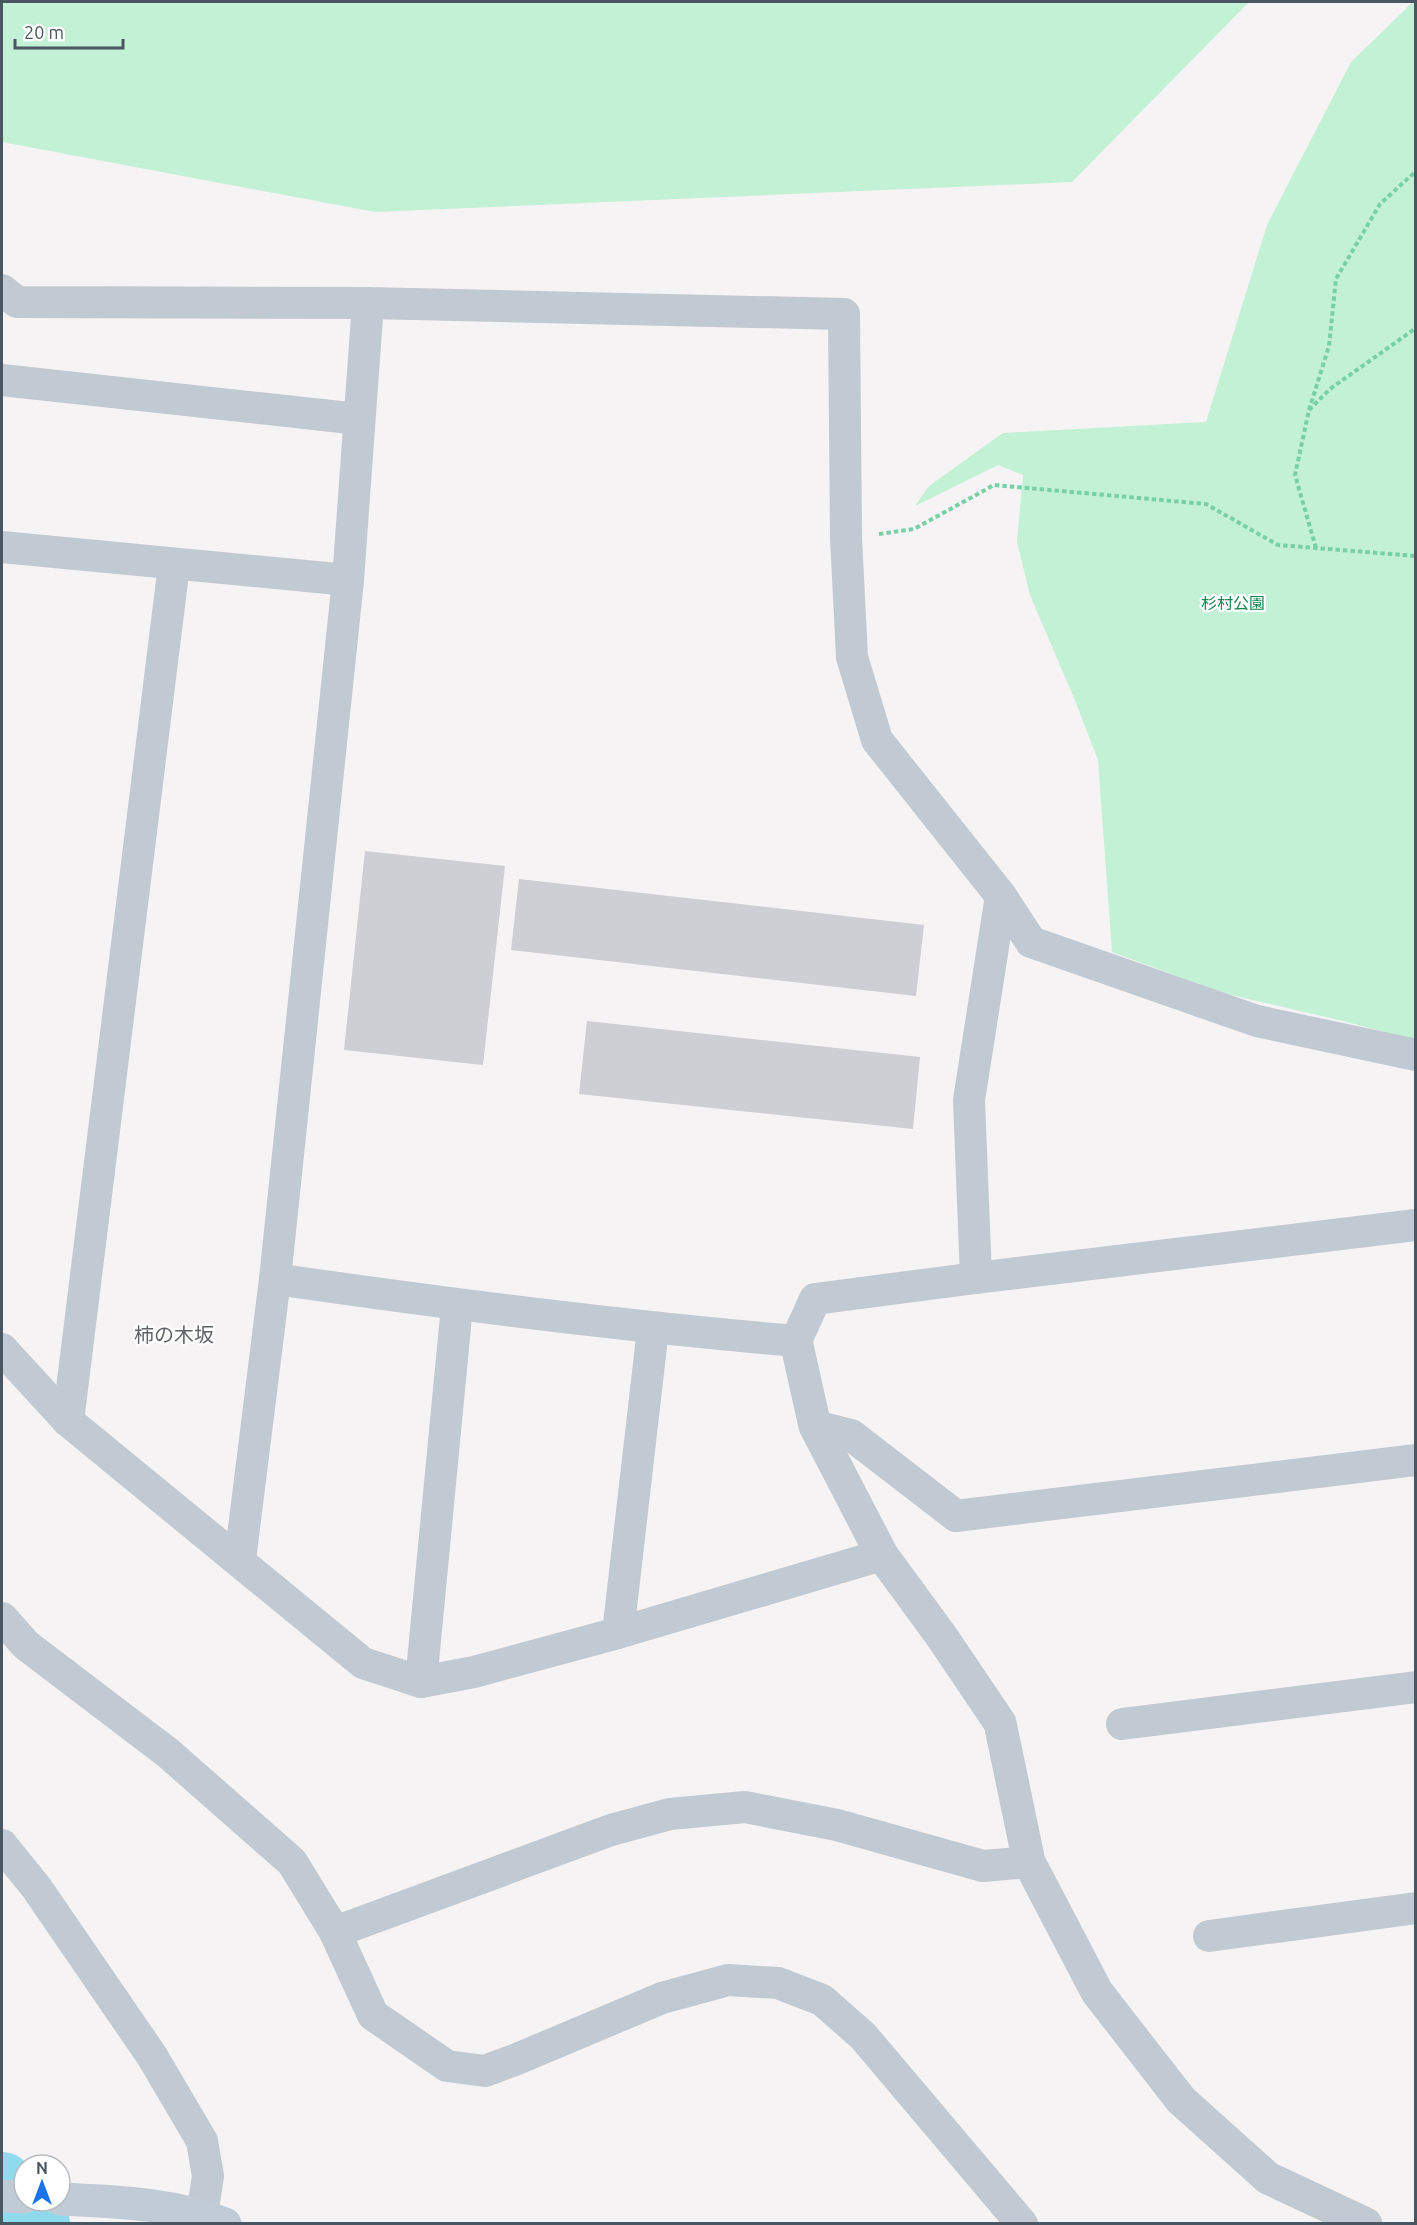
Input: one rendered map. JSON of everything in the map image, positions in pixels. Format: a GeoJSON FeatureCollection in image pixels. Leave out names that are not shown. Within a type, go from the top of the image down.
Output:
{"type":"FeatureCollection","features":[{"type":"Feature","properties":{"kind":"main road"},"geometry":{"type":"LineString","coordinates":[[72,2200],[145,2205],[214,2219]]}},
{"type":"Feature","properties":{"kind":"street"},"geometry":{"type":"LineString","coordinates":[[2,290],[17,302],[368,303],[844,314],[846,538],[852,657],[877,740],[1001,896],[1031,942],[1257,1021],[1416,1055]]}},
{"type":"Feature","properties":{"kind":"street"},"geometry":{"type":"LineString","coordinates":[[240,1560],[275,1279],[348,580],[368,303]]}},
{"type":"Feature","properties":{"kind":"street"},"geometry":{"type":"LineString","coordinates":[[2,380],[359,419]]}},
{"type":"Feature","properties":{"kind":"street"},"geometry":{"type":"LineString","coordinates":[[2,548],[348,580]]}},
{"type":"Feature","properties":{"kind":"street"},"geometry":{"type":"LineString","coordinates":[[68,1421],[174,565]]}},
{"type":"Feature","properties":{"kind":"street"},"geometry":{"type":"LineString","coordinates":[[976,1278],[969,1100],[1001,896]]}},
{"type":"Feature","properties":{"kind":"street"},"geometry":{"type":"LineString","coordinates":[[1366,2223],[1268,2178],[1181,2100],[1097,1992],[1029,1862],[1000,1723],[942,1637],[882,1555],[815,1426],[796,1341],[815,1299],[1416,1225]]}},
{"type":"Feature","properties":{"kind":"street"},"geometry":{"type":"LineString","coordinates":[[275,1279],[457,1306],[653,1329],[796,1341]]}},
{"type":"Feature","properties":{"kind":"street"},"geometry":{"type":"LineString","coordinates":[[421,1682],[457,1306]]}},
{"type":"Feature","properties":{"kind":"street"},"geometry":{"type":"LineString","coordinates":[[618,1633],[653,1329]]}},
{"type":"Feature","properties":{"kind":"street"},"geometry":{"type":"LineString","coordinates":[[2,1349],[68,1421],[363,1663],[421,1682],[474,1672],[618,1633],[882,1555]]}},
{"type":"Feature","properties":{"kind":"street"},"geometry":{"type":"LineString","coordinates":[[815,1426],[851,1435],[956,1516],[1416,1460]]}},
{"type":"Feature","properties":{"kind":"street"},"geometry":{"type":"LineString","coordinates":[[2,1618],[26,1646],[168,1753],[292,1862],[335,1932],[373,2015],[447,2066],[485,2071],[662,1998],[728,1980],[778,1983],[822,2000],[863,2036],[1022,2223]]}},
{"type":"Feature","properties":{"kind":"street"},"geometry":{"type":"LineString","coordinates":[[1122,1724],[1416,1687]]}},
{"type":"Feature","properties":{"kind":"street"},"geometry":{"type":"LineString","coordinates":[[335,1932],[611,1830],[670,1814],[745,1807],[837,1825],[983,1866],[1029,1862]]}},
{"type":"Feature","properties":{"kind":"street"},"geometry":{"type":"LineString","coordinates":[[2,1845],[36,1887],[152,2056],[201,2141],[214,2219]]}},
{"type":"Feature","properties":{"kind":"street"},"geometry":{"type":"LineString","coordinates":[[1209,1936],[1416,1908]]}},
{"type":"Feature","properties":{"kind":"path"},"geometry":{"type":"LineString","coordinates":[[1316,548],[1295,475],[1309,411],[1329,346],[1336,279],[1380,204],[1416,171]]}},
{"type":"Feature","properties":{"kind":"path"},"geometry":{"type":"LineString","coordinates":[[1309,411],[1330,389],[1416,328]]}},
{"type":"Feature","properties":{"kind":"path"},"geometry":{"type":"LineString","coordinates":[[846,538],[914,529],[994,485],[1206,504],[1278,545],[1416,556]]}},
{"type":"Feature","properties":{"kind":"green space"},"geometry":{"type":"Polygon","coordinates":[[[2,2],[1249,2],[1072,182],[375,212],[2,142],[2,2]]]}},
{"type":"Feature","properties":{"kind":"green space","name":"杉村公園"},"geometry":{"type":"Polygon","coordinates":[[[1415,2],[1415,1040],[1223,993],[1112,952],[1098,760],[1030,595],[1017,542],[1023,475],[998,465],[915,506],[929,486],[1003,433],[1206,422],[1267,225],[1351,62],[1415,2]]]}},
{"type":"Feature","properties":{"kind":"building"},"geometry":{"type":"Polygon","coordinates":[[[365,851],[505,866],[483,1065],[344,1050],[365,851]]]}},
{"type":"Feature","properties":{"kind":"building"},"geometry":{"type":"Polygon","coordinates":[[[519,879],[924,925],[916,996],[511,950],[519,879]]]}},
{"type":"Feature","properties":{"kind":"building"},"geometry":{"type":"Polygon","coordinates":[[[587,1021],[920,1057],[913,1129],[579,1094],[587,1021]]]}},
{"type":"Feature","properties":{"kind":"waterway"},"geometry":{"type":"LineString","coordinates":[[2,2184],[38,2224]]}},
{"type":"Feature","properties":{"kind":"district","name":"柿の木坂"},"geometry":{"type":"Point","coordinates":[174,1335]}}]}
